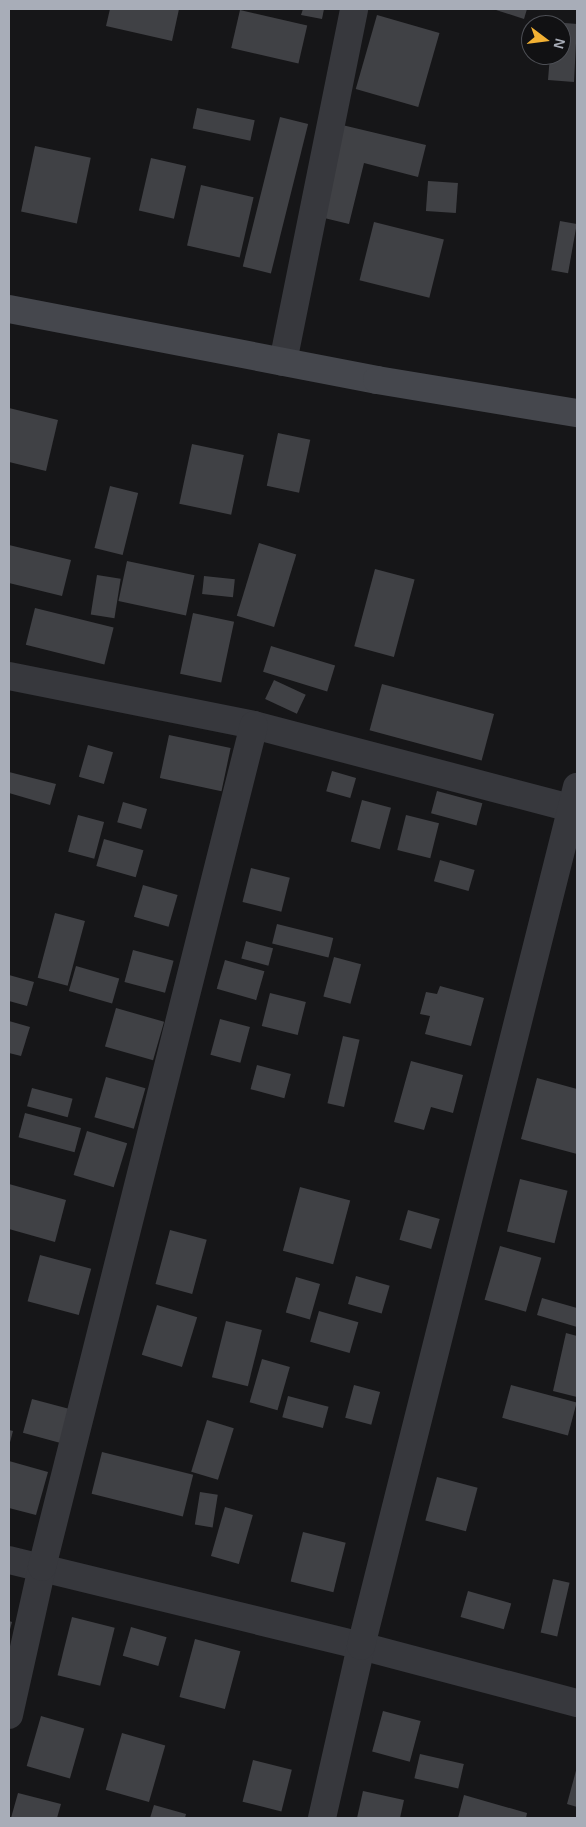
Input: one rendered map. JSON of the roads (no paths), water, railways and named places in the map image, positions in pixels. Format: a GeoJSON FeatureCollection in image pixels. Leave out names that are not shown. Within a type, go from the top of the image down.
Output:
{"type":"FeatureCollection","features":[{"type":"Feature","properties":{"kind":"main road"},"geometry":{"type":"LineString","coordinates":[[9,308],[283,362],[577,413]]}},
{"type":"Feature","properties":{"kind":"street"},"geometry":{"type":"LineString","coordinates":[[283,362],[354,9]]}},
{"type":"Feature","properties":{"kind":"street"},"geometry":{"type":"LineString","coordinates":[[9,676],[254,725],[575,802],[361,1646],[322,1818]]}},
{"type":"Feature","properties":{"kind":"street"},"geometry":{"type":"LineString","coordinates":[[9,1715],[42,1567],[254,725]]}},
{"type":"Feature","properties":{"kind":"street"},"geometry":{"type":"LineString","coordinates":[[9,1560],[361,1646],[577,1703]]}}]}
